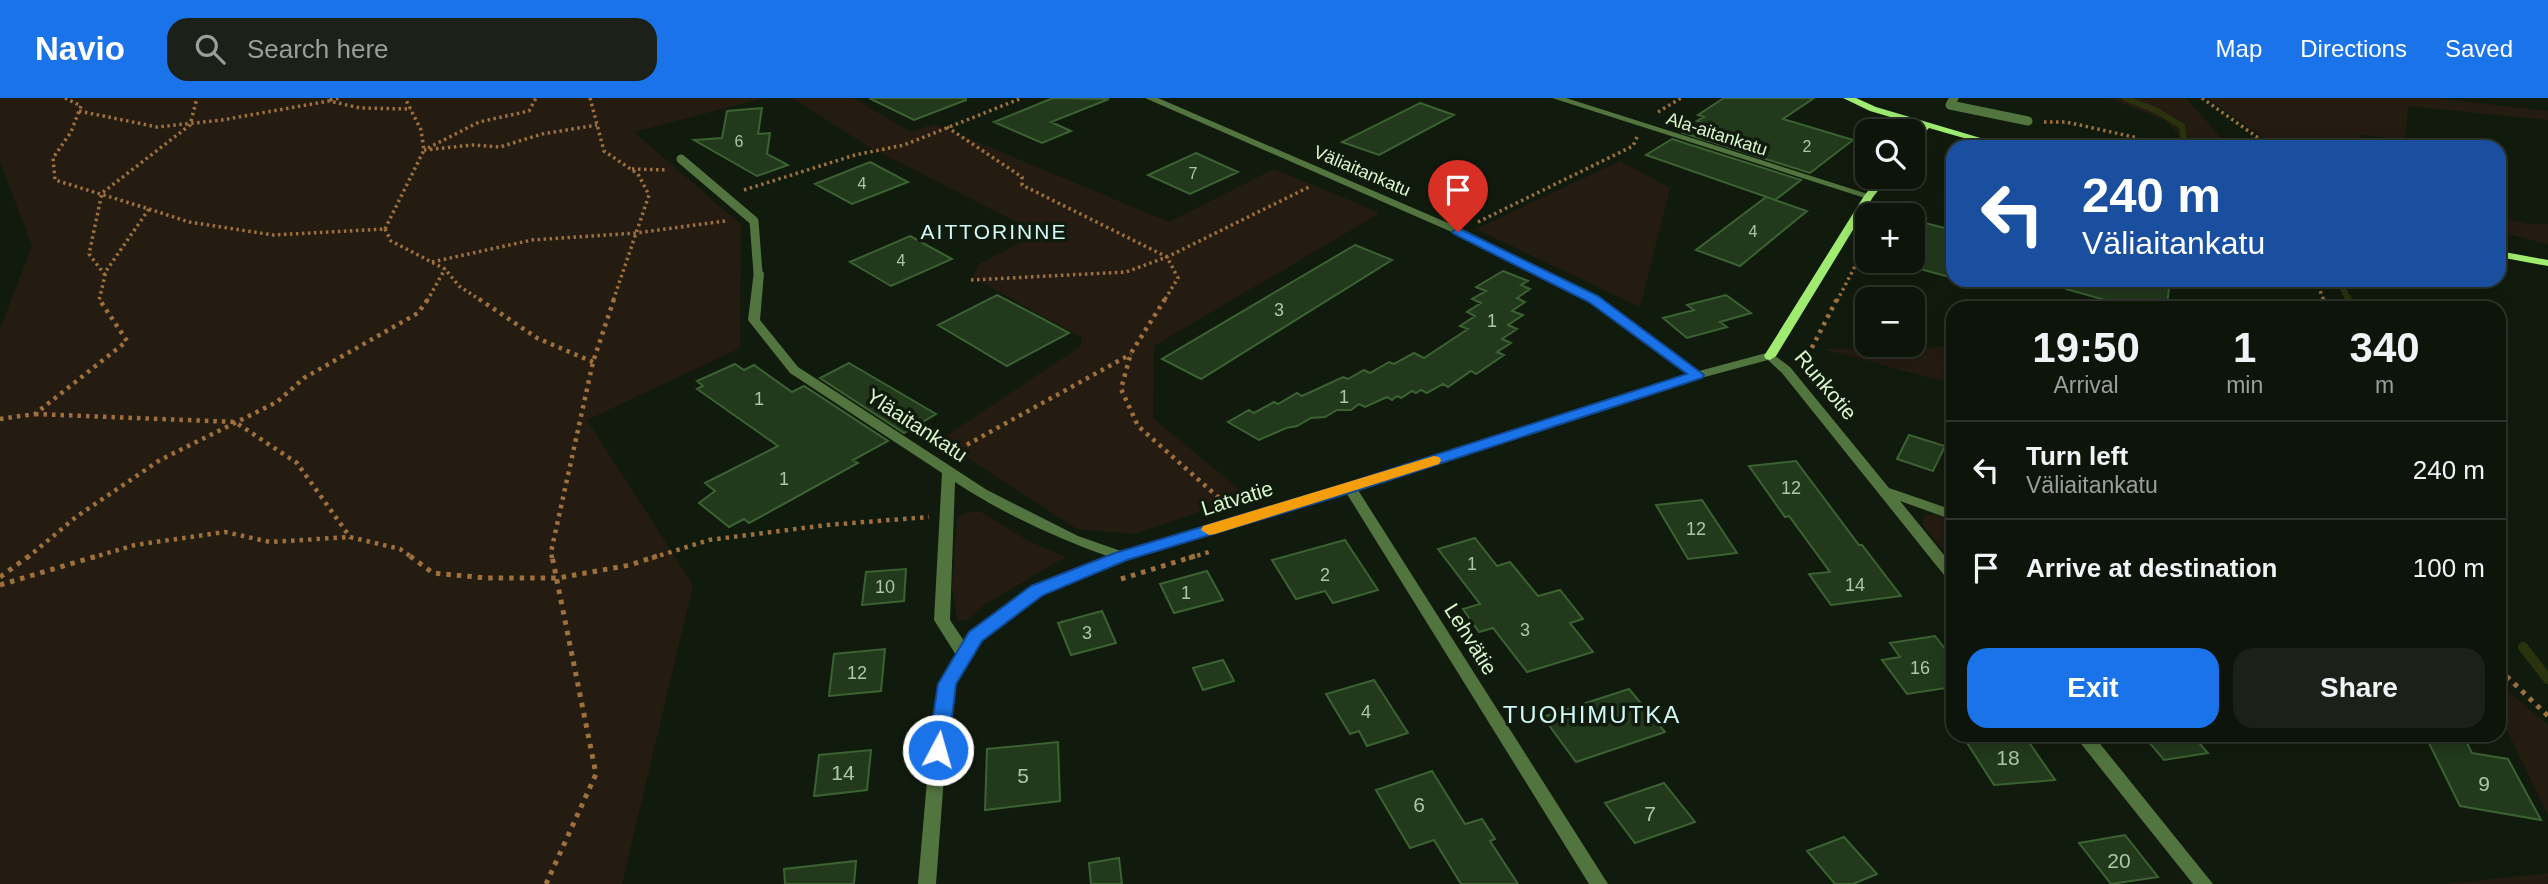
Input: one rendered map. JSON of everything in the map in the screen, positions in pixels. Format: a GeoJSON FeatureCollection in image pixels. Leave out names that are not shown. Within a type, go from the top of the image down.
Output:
{"type":"FeatureCollection","features":[{"type":"Feature","properties":{"kind":"street","name":"Väliaitankatu"},"geometry":{"type":"LineString","coordinates":[[1150,98],[1458,232],[1594,299],[1697,375]]}},
{"type":"Feature","properties":{"kind":"street","name":"Ala-aitankatu"},"geometry":{"type":"LineString","coordinates":[[1558,98],[1868,196]]}},
{"type":"Feature","properties":{"kind":"street"},"geometry":{"type":"LineString","coordinates":[[1848,98],[1873,109],[1982,140]]}},
{"type":"Feature","properties":{"kind":"street"},"geometry":{"type":"LineString","coordinates":[[1860,98],[1883,104],[1927,124]]}},
{"type":"Feature","properties":{"kind":"street","name":"Runkotie"},"geometry":{"type":"LineString","coordinates":[[1874,189],[1770,356],[1786,370],[1946,568]]}},
{"type":"Feature","properties":{"kind":"street"},"geometry":{"type":"LineString","coordinates":[[2506,255],[2548,263]]}},
{"type":"Feature","properties":{"kind":"street","name":"Yläaitankatu"},"geometry":{"type":"LineString","coordinates":[[758,273],[754,320],[794,370],[982,493],[1073,539],[1121,556]]}},
{"type":"Feature","properties":{"kind":"street","name":"Latvatie"},"geometry":{"type":"LineString","coordinates":[[927,884],[940,723],[947,684],[975,636],[1037,590],[1121,556],[1350,488],[1697,375],[1770,356]]}},
{"type":"Feature","properties":{"kind":"street"},"geometry":{"type":"LineString","coordinates":[[949,471],[942,620],[964,654]]}},
{"type":"Feature","properties":{"kind":"street","name":"Lehvätie"},"geometry":{"type":"LineString","coordinates":[[1350,488],[1599,884]]}},
{"type":"Feature","properties":{"kind":"street"},"geometry":{"type":"LineString","coordinates":[[1883,491],[1946,513]]}},
{"type":"Feature","properties":{"kind":"street"},"geometry":{"type":"LineString","coordinates":[[2089,742],[2204,884]]}},
{"type":"Feature","properties":{"kind":"lane"},"geometry":{"type":"LineString","coordinates":[[1954,98],[1950,105],[2028,121]]}},
{"type":"Feature","properties":{"kind":"lane"},"geometry":{"type":"LineString","coordinates":[[681,159],[754,221],[758,273]]}},
{"type":"Feature","properties":{"kind":"path"},"geometry":{"type":"LineString","coordinates":[[65,98],[80,106],[71,131],[53,158],[55,180],[188,222],[273,235],[385,229]]}},
{"type":"Feature","properties":{"kind":"path"},"geometry":{"type":"LineString","coordinates":[[105,275],[89,254],[102,193],[190,125],[197,98]]}},
{"type":"Feature","properties":{"kind":"path"},"geometry":{"type":"LineString","coordinates":[[79,111],[157,128],[190,125],[340,98]]}},
{"type":"Feature","properties":{"kind":"path"},"geometry":{"type":"LineString","coordinates":[[385,229],[424,150],[421,130],[405,98]]}},
{"type":"Feature","properties":{"kind":"path"},"geometry":{"type":"LineString","coordinates":[[424,150],[479,122],[528,111],[536,98]]}},
{"type":"Feature","properties":{"kind":"path"},"geometry":{"type":"LineString","coordinates":[[546,884],[596,774],[551,552],[593,362],[649,195],[638,174],[604,151],[590,98]]}},
{"type":"Feature","properties":{"kind":"path"},"geometry":{"type":"LineString","coordinates":[[725,196],[855,155],[904,145],[1022,98]]}},
{"type":"Feature","properties":{"kind":"path"},"geometry":{"type":"LineString","coordinates":[[2202,98],[2260,140]]}},
{"type":"Feature","properties":{"kind":"path"},"geometry":{"type":"LineString","coordinates":[[329,101],[360,108],[411,109]]}},
{"type":"Feature","properties":{"kind":"path"},"geometry":{"type":"LineString","coordinates":[[2028,121],[2066,122],[2138,138],[2137,140]]}},
{"type":"Feature","properties":{"kind":"path"},"geometry":{"type":"LineString","coordinates":[[424,150],[472,145],[500,147],[542,134],[597,125]]}},
{"type":"Feature","properties":{"kind":"path"},"geometry":{"type":"LineString","coordinates":[[1458,232],[1633,146],[1637,141],[1637,125]]}},
{"type":"Feature","properties":{"kind":"path"},"geometry":{"type":"LineString","coordinates":[[947,127],[1022,177],[1022,185],[1167,257],[1178,278],[1131,354],[1121,389],[1138,426],[1243,520]]}},
{"type":"Feature","properties":{"kind":"path"},"geometry":{"type":"LineString","coordinates":[[631,169],[694,170]]}},
{"type":"Feature","properties":{"kind":"path"},"geometry":{"type":"LineString","coordinates":[[971,280],[1126,272],[1167,257],[1331,176]]}},
{"type":"Feature","properties":{"kind":"path"},"geometry":{"type":"LineString","coordinates":[[35,414],[127,341],[99,301],[105,275],[149,209]]}},
{"type":"Feature","properties":{"kind":"path"},"geometry":{"type":"LineString","coordinates":[[432,262],[532,240],[636,233],[750,218]]}},
{"type":"Feature","properties":{"kind":"path"},"geometry":{"type":"LineString","coordinates":[[385,229],[391,241],[445,269],[459,286],[537,338],[593,362]]}},
{"type":"Feature","properties":{"kind":"path"},"geometry":{"type":"LineString","coordinates":[[0,577],[76,517],[160,460],[277,402],[304,378],[418,313],[445,269]]}},
{"type":"Feature","properties":{"kind":"path"},"geometry":{"type":"LineString","coordinates":[[936,462],[1131,354]]}},
{"type":"Feature","properties":{"kind":"path"},"geometry":{"type":"LineString","coordinates":[[0,419],[35,414],[235,422],[298,463],[350,537]]}},
{"type":"Feature","properties":{"kind":"path"},"geometry":{"type":"LineString","coordinates":[[0,584],[135,545],[225,531],[270,542],[350,537],[400,550],[433,573],[487,578],[558,578],[630,565],[709,540],[827,525],[947,515]]}},
{"type":"Feature","properties":{"kind":"path"},"geometry":{"type":"LineString","coordinates":[[1112,582],[1217,549]]}},
{"type":"Feature","properties":{"kind":"path"},"geometry":{"type":"LineString","coordinates":[[2506,676],[2548,716]]}},
{"type":"Feature","properties":{"kind":"shaded area"},"geometry":{"type":"Polygon","coordinates":[[[0,98],[764,98],[634,132],[741,225],[740,348],[587,420],[693,585],[622,884],[0,884],[0,329],[32,246],[0,161],[0,98]]]}},
{"type":"Feature","properties":{"kind":"shaded area"},"geometry":{"type":"Polygon","coordinates":[[[792,98],[853,98],[911,132],[934,124],[1169,222],[1274,169],[1380,213],[1154,346],[1153,418],[1247,496],[1134,534],[1077,529],[940,440],[1081,346],[1082,338],[972,277],[979,264],[1038,233],[871,148],[792,98]]]}},
{"type":"Feature","properties":{"kind":"shaded area"},"geometry":{"type":"Polygon","coordinates":[[[2110,98],[2186,98],[2223,140],[2184,140],[2166,121],[2110,98]]]}},
{"type":"Feature","properties":{"kind":"shaded area"},"geometry":{"type":"Polygon","coordinates":[[[2207,98],[2434,98],[2548,111],[2548,120],[2408,106],[2405,140],[2363,134],[2359,140],[2267,140],[2207,98]]]}},
{"type":"Feature","properties":{"kind":"shaded area"},"geometry":{"type":"Polygon","coordinates":[[[1620,161],[1670,188],[1640,307],[1476,229],[1620,161]]]}},
{"type":"Feature","properties":{"kind":"shaded area"},"geometry":{"type":"Polygon","coordinates":[[[2506,218],[2528,224],[2548,224],[2548,244],[2506,234],[2506,218]]]}},
{"type":"Feature","properties":{"kind":"shaded area"},"geometry":{"type":"Polygon","coordinates":[[[1925,347],[1946,347],[1946,382],[1823,349],[1855,349],[1855,357],[1925,357],[1925,347]]]}},
{"type":"Feature","properties":{"kind":"shaded area"},"geometry":{"type":"Polygon","coordinates":[[[967,512],[981,512],[1028,541],[1066,557],[985,604],[967,620],[958,621],[952,589],[957,518],[967,512]]]}},
{"type":"Feature","properties":{"kind":"shaded area"},"geometry":{"type":"Polygon","coordinates":[[[1936,514],[1946,518],[1946,553],[1922,524],[1925,515],[1936,514]]]}},
{"type":"Feature","properties":{"kind":"shaded area"},"geometry":{"type":"Polygon","coordinates":[[[2506,690],[2548,725],[2548,815],[2506,728],[2506,690]]]}},
{"type":"Feature","properties":{"kind":"shaded area"},"geometry":{"type":"Polygon","coordinates":[[[2548,873],[2548,884],[2444,884],[2548,873]]]}},
{"type":"Feature","properties":{"kind":"building"},"geometry":{"type":"Polygon","coordinates":[[[869,98],[966,98],[966,100],[914,120],[869,98]]]}},
{"type":"Feature","properties":{"kind":"building"},"geometry":{"type":"Polygon","coordinates":[[[1053,98],[1109,99],[1051,122],[1071,131],[1042,143],[994,122],[1053,98]]]}},
{"type":"Feature","properties":{"kind":"building"},"geometry":{"type":"Polygon","coordinates":[[[1724,98],[1814,98],[1783,119],[1853,140],[1810,173],[1683,133],[1701,122],[1697,121],[1704,117],[1698,115],[1724,98]]]}},
{"type":"Feature","properties":{"kind":"building"},"geometry":{"type":"Polygon","coordinates":[[[1420,103],[1454,115],[1379,155],[1342,142],[1420,103]]]}},
{"type":"Feature","properties":{"kind":"building"},"geometry":{"type":"Polygon","coordinates":[[[762,108],[758,134],[770,133],[767,154],[788,165],[757,176],[694,140],[722,138],[727,111],[762,108]]]}},
{"type":"Feature","properties":{"kind":"building"},"geometry":{"type":"Polygon","coordinates":[[[1672,139],[1801,180],[1775,200],[1646,155],[1672,139]]]}},
{"type":"Feature","properties":{"kind":"building"},"geometry":{"type":"Polygon","coordinates":[[[1196,153],[1238,172],[1190,194],[1148,175],[1196,153]]]}},
{"type":"Feature","properties":{"kind":"building"},"geometry":{"type":"Polygon","coordinates":[[[870,162],[908,182],[852,204],[815,184],[870,162]]]}},
{"type":"Feature","properties":{"kind":"building"},"geometry":{"type":"Polygon","coordinates":[[[1766,197],[1807,211],[1740,266],[1696,250],[1766,197]]]}},
{"type":"Feature","properties":{"kind":"building"},"geometry":{"type":"Polygon","coordinates":[[[1925,223],[1946,228],[1946,276],[1925,270],[1925,223]]]}},
{"type":"Feature","properties":{"kind":"building"},"geometry":{"type":"Polygon","coordinates":[[[910,236],[952,259],[891,286],[850,262],[910,236]]]}},
{"type":"Feature","properties":{"kind":"building"},"geometry":{"type":"Polygon","coordinates":[[[1355,245],[1392,260],[1201,379],[1162,359],[1355,245]]]}},
{"type":"Feature","properties":{"kind":"building"},"geometry":{"type":"Polygon","coordinates":[[[1503,271],[1528,281],[1521,285],[1530,289],[1517,298],[1525,302],[1512,311],[1523,315],[1508,325],[1517,329],[1502,339],[1511,343],[1497,352],[1504,355],[1476,374],[1471,371],[1448,387],[1443,384],[1427,393],[1421,390],[1416,393],[1412,391],[1401,398],[1397,396],[1392,400],[1387,397],[1365,407],[1359,404],[1351,410],[1337,410],[1325,417],[1311,418],[1259,440],[1228,422],[1249,410],[1254,413],[1297,393],[1302,396],[1343,377],[1348,379],[1364,370],[1370,373],[1389,362],[1394,364],[1414,353],[1424,358],[1468,329],[1460,326],[1475,316],[1467,312],[1481,303],[1472,299],[1486,291],[1476,287],[1503,271]]]}},
{"type":"Feature","properties":{"kind":"building"},"geometry":{"type":"Polygon","coordinates":[[[2169,287],[2167,301],[2109,301],[2066,289],[2169,287]]]}},
{"type":"Feature","properties":{"kind":"building"},"geometry":{"type":"Polygon","coordinates":[[[997,295],[1069,333],[1007,366],[938,325],[997,295]]]}},
{"type":"Feature","properties":{"kind":"building"},"geometry":{"type":"Polygon","coordinates":[[[1726,295],[1751,313],[1720,322],[1727,327],[1687,338],[1663,318],[1694,310],[1687,305],[1726,295]]]}},
{"type":"Feature","properties":{"kind":"building"},"geometry":{"type":"Polygon","coordinates":[[[849,363],[936,414],[904,433],[820,378],[849,363]]]}},
{"type":"Feature","properties":{"kind":"building"},"geometry":{"type":"Polygon","coordinates":[[[735,364],[744,370],[754,365],[792,392],[804,386],[888,441],[853,460],[858,463],[749,523],[744,519],[729,527],[699,503],[715,491],[705,483],[778,446],[697,389],[703,386],[697,381],[735,364]]]}},
{"type":"Feature","properties":{"kind":"building"},"geometry":{"type":"Polygon","coordinates":[[[1909,435],[1945,446],[1933,471],[1897,459],[1909,435]]]}},
{"type":"Feature","properties":{"kind":"building"},"geometry":{"type":"Polygon","coordinates":[[[1796,461],[1901,596],[1831,605],[1809,574],[1830,572],[1789,516],[1785,517],[1749,466],[1796,461]]]}},
{"type":"Feature","properties":{"kind":"building"},"geometry":{"type":"Polygon","coordinates":[[[1702,500],[1737,553],[1688,559],[1656,505],[1702,500]]]}},
{"type":"Feature","properties":{"kind":"building"},"geometry":{"type":"Polygon","coordinates":[[[1475,538],[1497,566],[1510,562],[1538,596],[1560,590],[1583,619],[1570,623],[1593,652],[1527,672],[1493,628],[1479,632],[1463,609],[1480,604],[1438,549],[1475,538]]]}},
{"type":"Feature","properties":{"kind":"building"},"geometry":{"type":"Polygon","coordinates":[[[1345,540],[1378,590],[1333,603],[1325,591],[1296,599],[1272,560],[1345,540]]]}},
{"type":"Feature","properties":{"kind":"building"},"geometry":{"type":"Polygon","coordinates":[[[906,569],[904,601],[862,605],[866,572],[906,569]]]}},
{"type":"Feature","properties":{"kind":"building"},"geometry":{"type":"Polygon","coordinates":[[[1207,571],[1223,600],[1174,613],[1160,584],[1207,571]]]}},
{"type":"Feature","properties":{"kind":"building"},"geometry":{"type":"Polygon","coordinates":[[[1102,611],[1116,643],[1071,655],[1058,623],[1102,611]]]}},
{"type":"Feature","properties":{"kind":"building"},"geometry":{"type":"Polygon","coordinates":[[[1935,636],[1946,650],[1946,688],[1907,694],[1882,660],[1900,657],[1890,643],[1935,636]]]}},
{"type":"Feature","properties":{"kind":"building"},"geometry":{"type":"Polygon","coordinates":[[[885,649],[881,691],[829,696],[834,654],[885,649]]]}},
{"type":"Feature","properties":{"kind":"building"},"geometry":{"type":"Polygon","coordinates":[[[1223,660],[1234,681],[1203,690],[1193,668],[1223,660]]]}},
{"type":"Feature","properties":{"kind":"building"},"geometry":{"type":"Polygon","coordinates":[[[1374,680],[1408,733],[1367,746],[1359,731],[1350,734],[1326,694],[1374,680]]]}},
{"type":"Feature","properties":{"kind":"building"},"geometry":{"type":"Polygon","coordinates":[[[1629,689],[1665,732],[1576,762],[1543,717],[1629,689]]]}},
{"type":"Feature","properties":{"kind":"building"},"geometry":{"type":"Polygon","coordinates":[[[1058,742],[1060,801],[985,810],[987,749],[1058,742]]]}},
{"type":"Feature","properties":{"kind":"building"},"geometry":{"type":"Polygon","coordinates":[[[1966,742],[2029,742],[2055,780],[1994,785],[1966,742]]]}},
{"type":"Feature","properties":{"kind":"building"},"geometry":{"type":"Polygon","coordinates":[[[2149,742],[2198,742],[2208,753],[2164,760],[2149,742]]]}},
{"type":"Feature","properties":{"kind":"building"},"geometry":{"type":"Polygon","coordinates":[[[2428,742],[2466,742],[2472,753],[2508,759],[2541,820],[2460,806],[2428,742]]]}},
{"type":"Feature","properties":{"kind":"building"},"geometry":{"type":"Polygon","coordinates":[[[871,750],[867,790],[814,796],[819,755],[871,750]]]}},
{"type":"Feature","properties":{"kind":"building"},"geometry":{"type":"Polygon","coordinates":[[[1432,771],[1465,824],[1482,819],[1495,839],[1490,841],[1518,884],[1461,884],[1434,840],[1410,848],[1376,790],[1432,771]]]}},
{"type":"Feature","properties":{"kind":"building"},"geometry":{"type":"Polygon","coordinates":[[[1664,783],[1695,822],[1635,843],[1605,803],[1664,783]]]}},
{"type":"Feature","properties":{"kind":"building"},"geometry":{"type":"Polygon","coordinates":[[[2125,835],[2158,877],[2111,884],[2079,843],[2125,835]]]}},
{"type":"Feature","properties":{"kind":"building"},"geometry":{"type":"Polygon","coordinates":[[[1844,837],[1877,874],[1853,884],[1835,884],[1807,851],[1844,837]]]}},
{"type":"Feature","properties":{"kind":"building"},"geometry":{"type":"Polygon","coordinates":[[[1119,858],[1122,884],[1091,884],[1089,863],[1119,858]]]}},
{"type":"Feature","properties":{"kind":"building"},"geometry":{"type":"Polygon","coordinates":[[[856,861],[854,884],[785,884],[784,869],[856,861]]]}},
{"type":"Feature","properties":{"kind":"waterway"},"geometry":{"type":"LineString","coordinates":[[2125,98],[2157,111],[2182,126],[2184,140]]}},
{"type":"Feature","properties":{"kind":"waterway"},"geometry":{"type":"LineString","coordinates":[[2342,287],[2349,301]]}},
{"type":"Feature","properties":{"kind":"waterway"},"geometry":{"type":"LineString","coordinates":[[2523,647],[2548,679]]}},
{"type":"Feature","properties":{"kind":"slow traffic"},"geometry":{"type":"LineString","coordinates":[[1209,530],[1434,460]]}},
{"type":"Feature","properties":{"kind":"district","name":"AITTORINNE"},"geometry":{"type":"Point","coordinates":[994,231]}},
{"type":"Feature","properties":{"kind":"district","name":"TUOHIMUTKA"},"geometry":{"type":"Point","coordinates":[1592,714]}},
{"type":"Feature","properties":{"kind":"route"},"geometry":{"type":"LineString","coordinates":[[938,750],[947,684],[975,636],[1037,590],[1121,556],[1350,488],[1697,375],[1594,299],[1458,232]]}}]}
